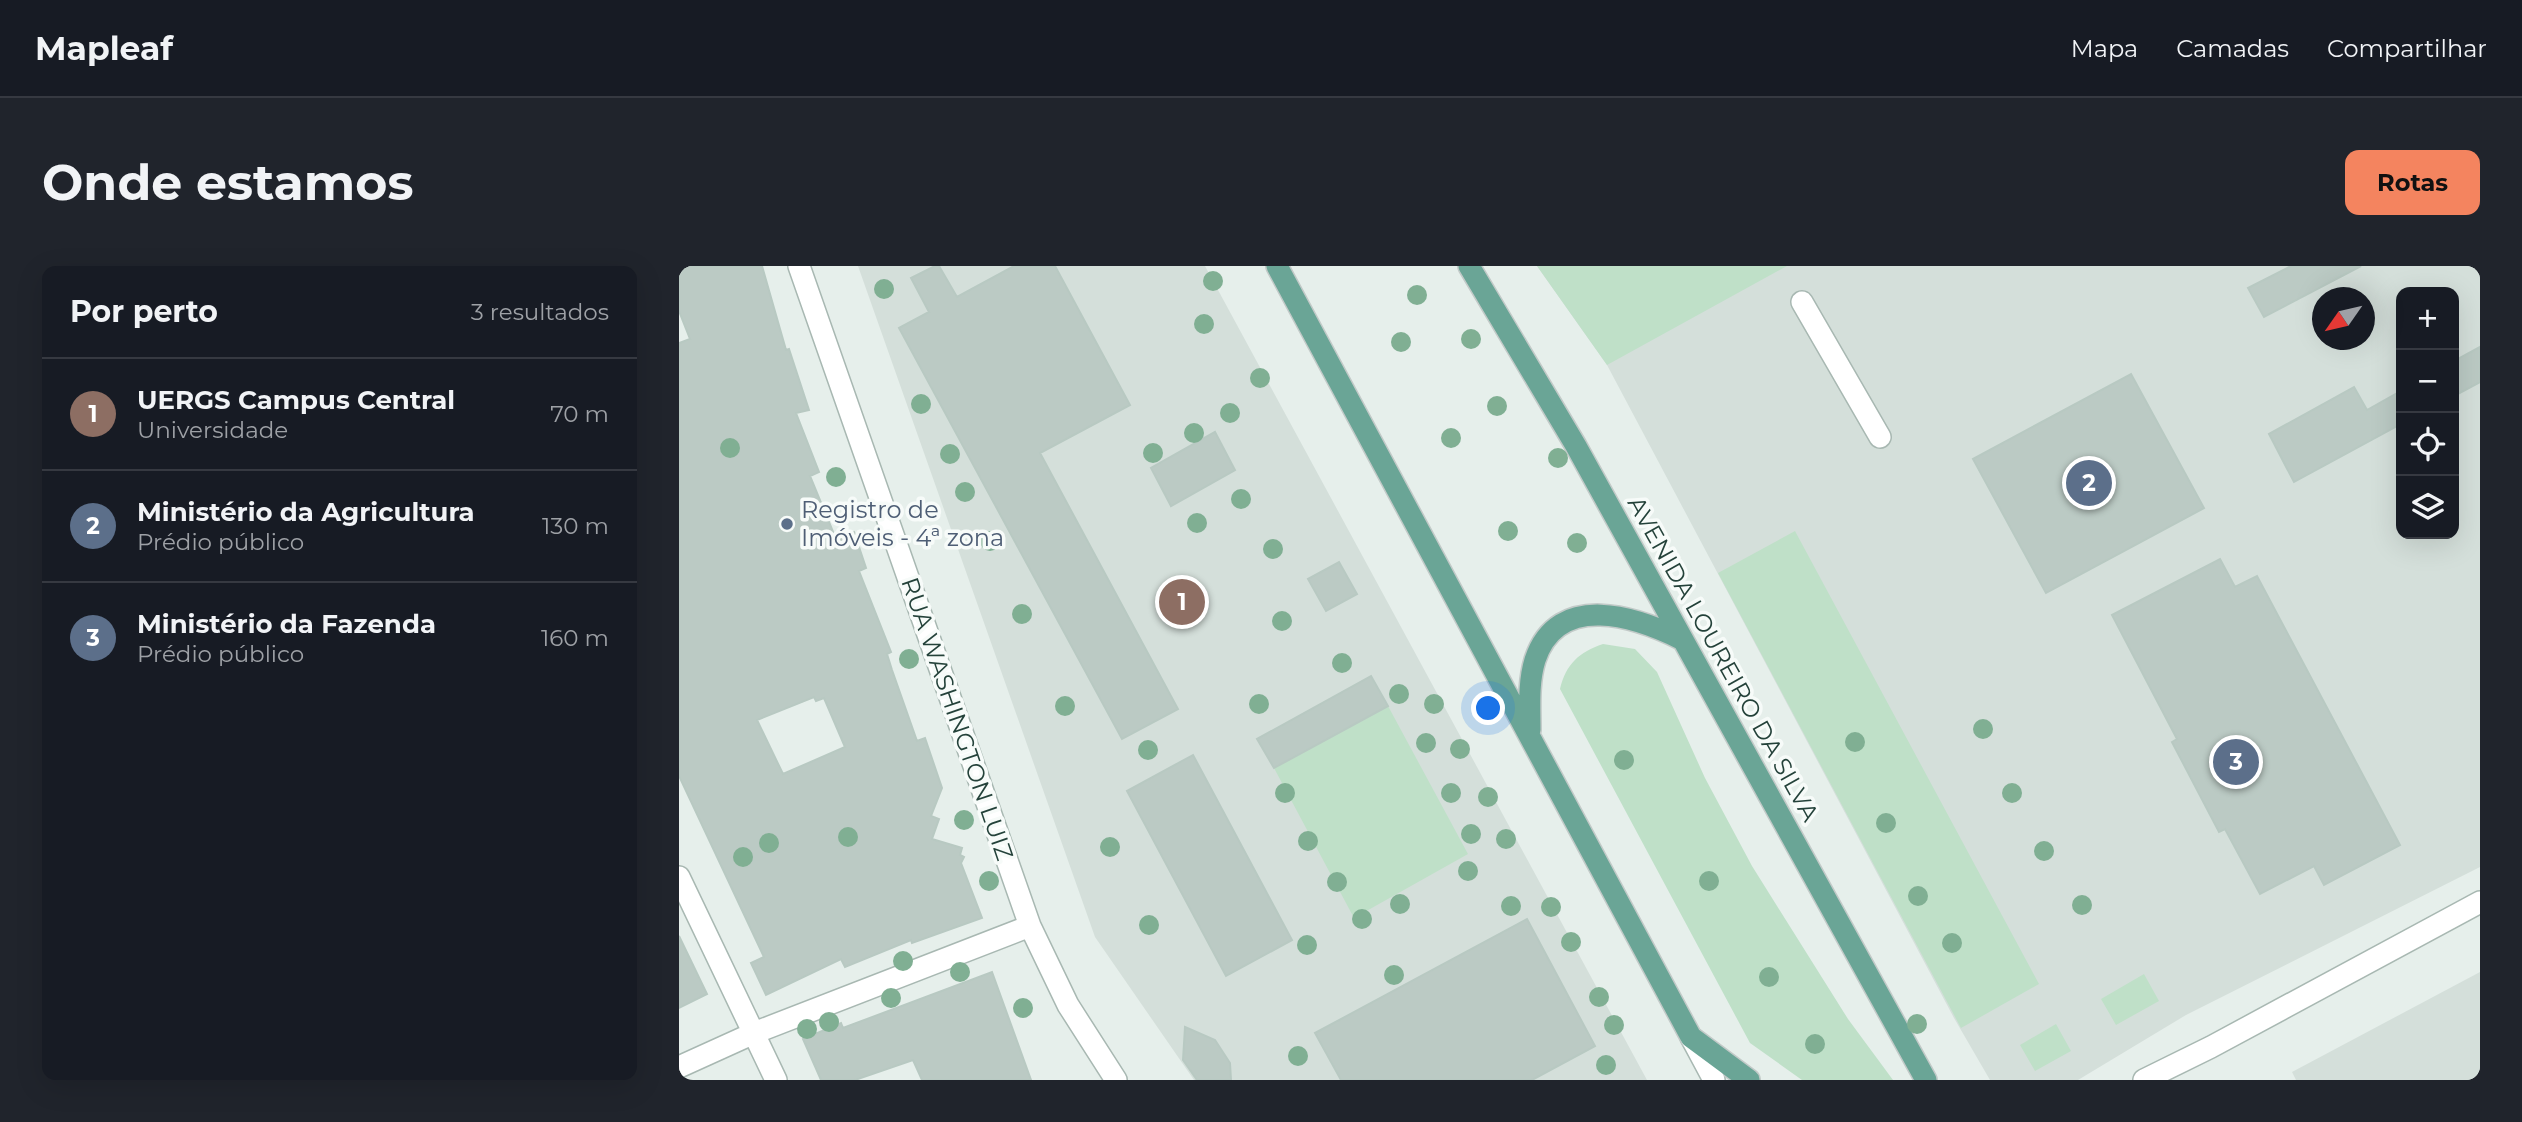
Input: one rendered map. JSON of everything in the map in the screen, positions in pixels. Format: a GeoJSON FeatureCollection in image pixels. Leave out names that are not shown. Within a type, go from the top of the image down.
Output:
{"type":"FeatureCollection","features":[{"type":"Feature","properties":{"kind":"main road"},"geometry":{"type":"LineString","coordinates":[[1277,266],[1531,734],[1691,1037],[1749,1080]]}},
{"type":"Feature","properties":{"kind":"main road","name":"AVENIDA LOUREIRO DA SILVA"},"geometry":{"type":"LineString","coordinates":[[1469,266],[1576,446],[1924,1078]]}},
{"type":"Feature","properties":{"kind":"main road"},"geometry":{"type":"LineString","coordinates":[[1531,734],[1530,692],[1535,661],[1546,640],[1565,624],[1595,614],[1616,615],[1642,621],[1683,640]]}},
{"type":"Feature","properties":{"kind":"street","name":"RUA WASHINGTON LUIZ"},"geometry":{"type":"LineString","coordinates":[[799,266],[1030,926],[1068,1005],[1116,1080]]}},
{"type":"Feature","properties":{"kind":"street"},"geometry":{"type":"LineString","coordinates":[[1802,302],[1880,437]]}},
{"type":"Feature","properties":{"kind":"street"},"geometry":{"type":"LineString","coordinates":[[679,877],[776,1080]]}},
{"type":"Feature","properties":{"kind":"street"},"geometry":{"type":"LineString","coordinates":[[2144,1080],[2211,1047],[2480,902]]}},
{"type":"Feature","properties":{"kind":"street"},"geometry":{"type":"LineString","coordinates":[[679,1068],[754,1033],[1030,926]]}},
{"type":"Feature","properties":{"kind":"street"},"geometry":{"type":"LineString","coordinates":[[1691,1037],[1714,1080]]}},
{"type":"Feature","properties":{"kind":"shaded area"},"geometry":{"type":"Polygon","coordinates":[[[858,266],[1205,266],[1647,1080],[1194,1080],[1095,937],[858,266]]]}},
{"type":"Feature","properties":{"kind":"shaded area"},"geometry":{"type":"Polygon","coordinates":[[[1537,266],[2480,266],[2480,867],[2186,1015],[2078,1080],[1990,1080],[1954,1018],[1607,365],[1537,266]]]}},
{"type":"Feature","properties":{"kind":"shaded area"},"geometry":{"type":"Polygon","coordinates":[[[2480,972],[2480,1080],[2296,1080],[2292,1072],[2480,972]]]}},
{"type":"Feature","properties":{"kind":"green space"},"geometry":{"type":"Polygon","coordinates":[[[1537,266],[1787,266],[1607,365],[1537,266]]]}},
{"type":"Feature","properties":{"kind":"green space"},"geometry":{"type":"Polygon","coordinates":[[[1795,531],[2039,984],[1961,1028],[1718,573],[1795,531]]]}},
{"type":"Feature","properties":{"kind":"green space"},"geometry":{"type":"Polygon","coordinates":[[[1603,644],[1635,649],[1657,672],[1705,778],[1752,866],[1848,1019],[1893,1080],[1802,1080],[1750,1043],[1560,689],[1575,660],[1603,644]]]}},
{"type":"Feature","properties":{"kind":"green space"},"geometry":{"type":"Polygon","coordinates":[[[1388,706],[1468,854],[1354,918],[1274,768],[1388,706]]]}},
{"type":"Feature","properties":{"kind":"green space"},"geometry":{"type":"Polygon","coordinates":[[[2144,974],[2159,1001],[2116,1025],[2101,999],[2144,974]]]}},
{"type":"Feature","properties":{"kind":"green space"},"geometry":{"type":"Polygon","coordinates":[[[2056,1024],[2071,1051],[2035,1071],[2020,1045],[2056,1024]]]}},
{"type":"Feature","properties":{"kind":"building"},"geometry":{"type":"Polygon","coordinates":[[[679,266],[762,266],[786,350],[789,349],[809,410],[796,413],[819,472],[810,476],[836,539],[854,532],[866,568],[859,571],[891,652],[887,654],[892,670],[917,741],[925,738],[942,788],[931,816],[939,819],[932,839],[962,848],[960,855],[964,857],[961,863],[982,918],[912,943],[911,940],[845,967],[841,959],[766,995],[751,963],[764,957],[679,776],[679,343],[690,339],[679,311],[679,266]],[[814,697],[757,720],[783,774],[845,747],[824,698],[816,701],[814,697]]]}},
{"type":"Feature","properties":{"kind":"building"},"geometry":{"type":"Polygon","coordinates":[[[939,266],[957,297],[1014,266],[1055,266],[1130,405],[1040,453],[1178,709],[1122,739],[899,328],[929,312],[911,278],[939,266]]]}},
{"type":"Feature","properties":{"kind":"building"},"geometry":{"type":"Polygon","coordinates":[[[2291,266],[2361,266],[2321,287],[2312,287],[2312,292],[2264,317],[2248,288],[2291,266]]]}},
{"type":"Feature","properties":{"kind":"building"},"geometry":{"type":"Polygon","coordinates":[[[2480,347],[2480,382],[2459,393],[2459,358],[2480,347]]]}},
{"type":"Feature","properties":{"kind":"building"},"geometry":{"type":"Polygon","coordinates":[[[2131,374],[2204,508],[2046,593],[1973,459],[2131,374]]]}},
{"type":"Feature","properties":{"kind":"building"},"geometry":{"type":"Polygon","coordinates":[[[2354,387],[2367,410],[2396,394],[2396,427],[2294,482],[2269,434],[2354,387]]]}},
{"type":"Feature","properties":{"kind":"building"},"geometry":{"type":"Polygon","coordinates":[[[1215,432],[1235,470],[1171,506],[1151,468],[1215,432]]]}},
{"type":"Feature","properties":{"kind":"building"},"geometry":{"type":"Polygon","coordinates":[[[2220,559],[2235,587],[2257,576],[2400,845],[2324,885],[2314,866],[2260,894],[2225,829],[2219,832],[2172,742],[2177,739],[2112,615],[2220,559]]]}},
{"type":"Feature","properties":{"kind":"building"},"geometry":{"type":"Polygon","coordinates":[[[1339,562],[1357,594],[1326,611],[1308,579],[1339,562]]]}},
{"type":"Feature","properties":{"kind":"building"},"geometry":{"type":"Polygon","coordinates":[[[1371,676],[1388,706],[1274,768],[1257,739],[1371,676]]]}},
{"type":"Feature","properties":{"kind":"building"},"geometry":{"type":"Polygon","coordinates":[[[1193,755],[1292,940],[1226,976],[1127,791],[1193,755]]]}},
{"type":"Feature","properties":{"kind":"building"},"geometry":{"type":"Polygon","coordinates":[[[1527,919],[1595,1046],[1532,1080],[1341,1080],[1315,1033],[1527,919]]]}},
{"type":"Feature","properties":{"kind":"building"},"geometry":{"type":"Polygon","coordinates":[[[679,936],[707,994],[679,1008],[679,936]]]}},
{"type":"Feature","properties":{"kind":"building"},"geometry":{"type":"Polygon","coordinates":[[[992,972],[1031,1080],[922,1080],[913,1060],[855,1080],[821,1080],[803,1039],[841,1023],[843,1028],[992,972]]]}},
{"type":"Feature","properties":{"kind":"building"},"geometry":{"type":"Polygon","coordinates":[[[1185,1027],[1215,1040],[1230,1063],[1231,1080],[1197,1080],[1183,1060],[1185,1027]]]}},
{"type":"Feature","properties":{"kind":"place","name":"Ministério da Agricultura"},"geometry":{"type":"Point","coordinates":[2089,483]}},
{"type":"Feature","properties":{"kind":"place","name":"Registro de Imóveis - 4ª zona"},"geometry":{"type":"Point","coordinates":[787,524]}},
{"type":"Feature","properties":{"kind":"place","name":"UERGS Campus Central"},"geometry":{"type":"Point","coordinates":[1182,602]}},
{"type":"Feature","properties":{"kind":"place","name":"Ministério da Fazenda"},"geometry":{"type":"Point","coordinates":[2236,762]}}]}
